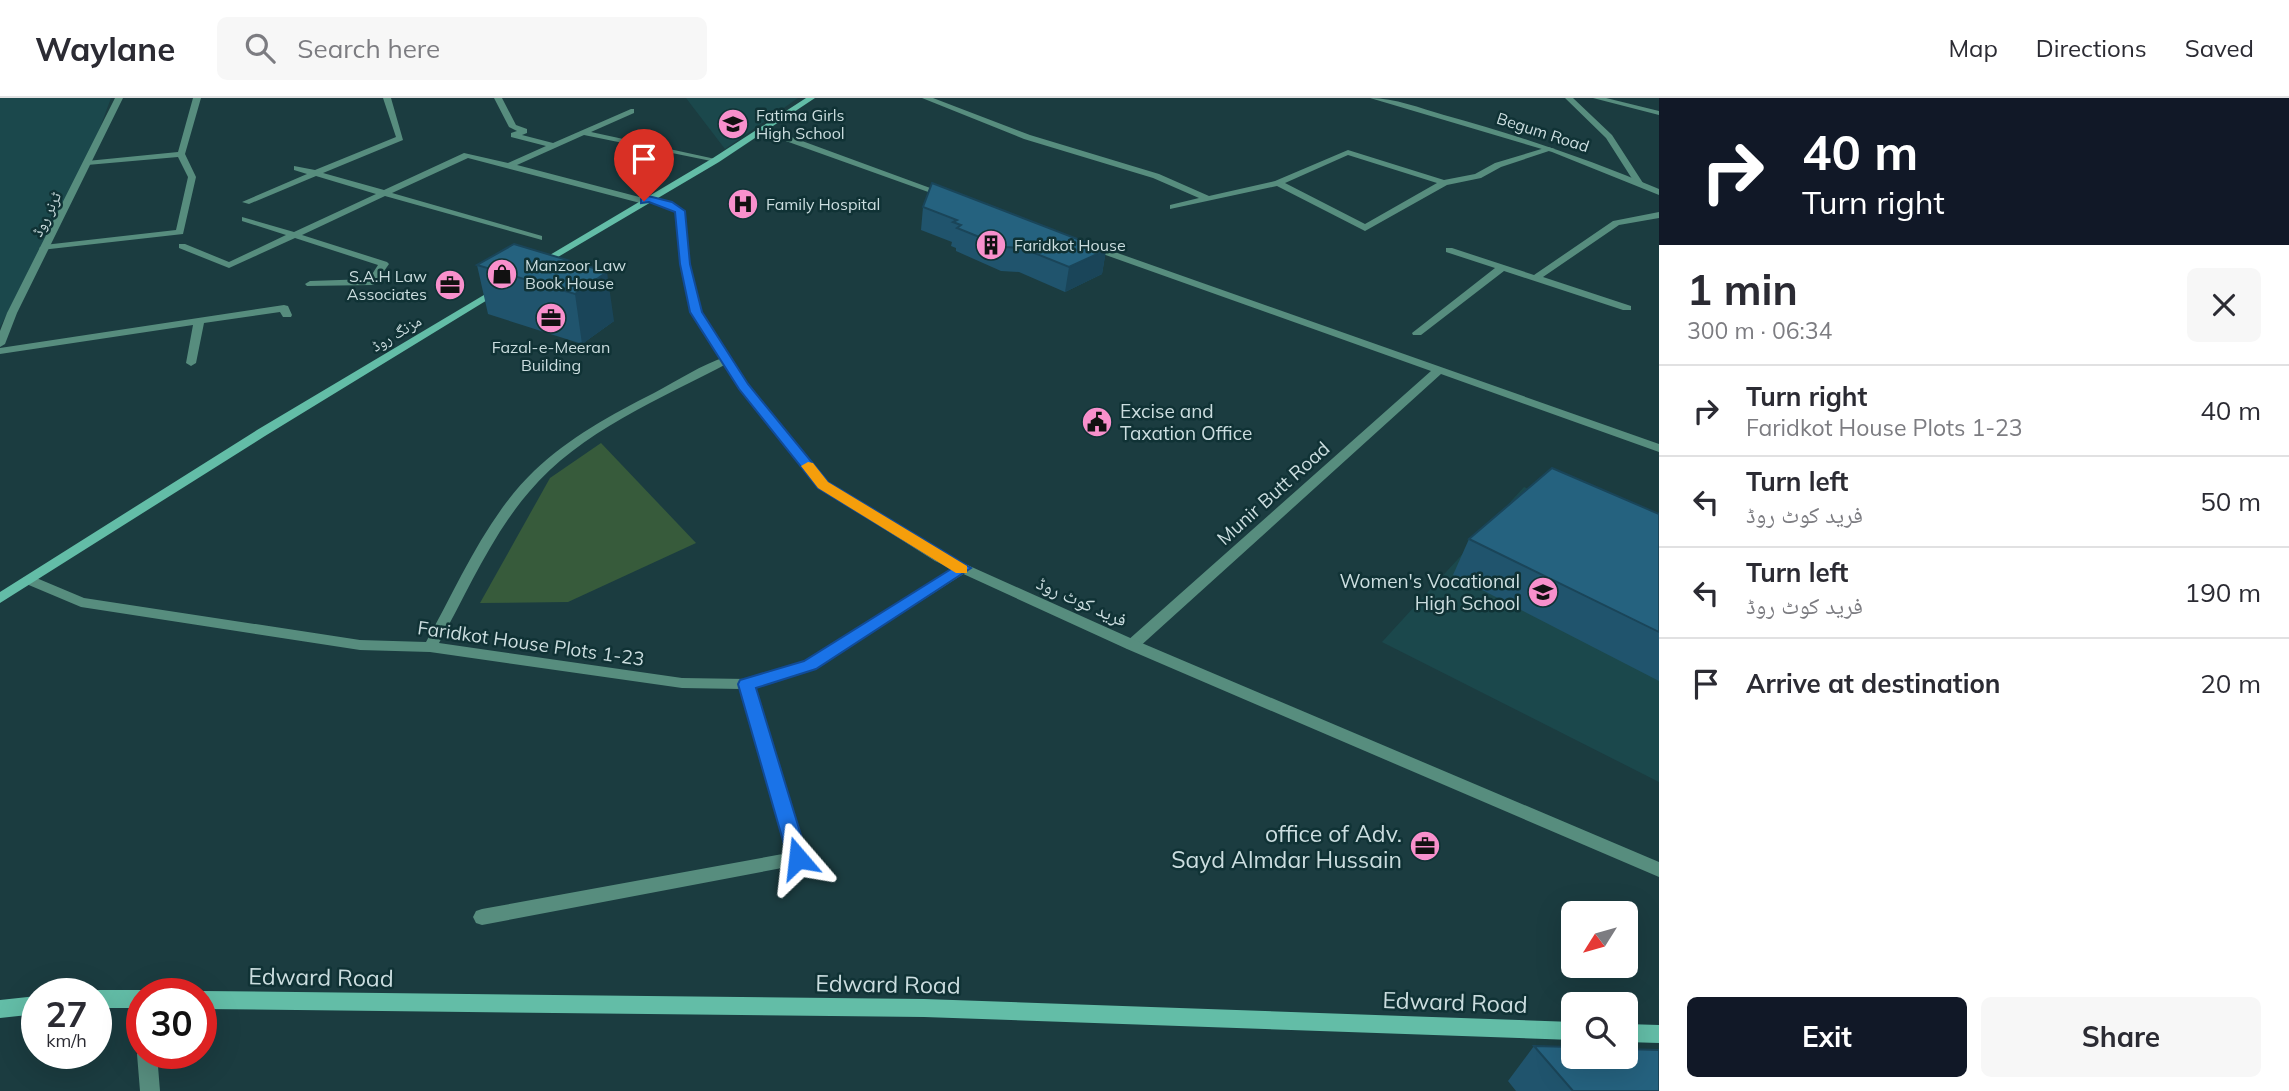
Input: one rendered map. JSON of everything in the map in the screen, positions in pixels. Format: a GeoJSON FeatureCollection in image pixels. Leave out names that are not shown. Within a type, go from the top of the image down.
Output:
{"type":"FeatureCollection","features":[{"type":"Feature","properties":{"kind":"main road"},"geometry":{"type":"LineString","coordinates":[[524,274],[716,160],[811,98]]}},
{"type":"Feature","properties":{"kind":"main road","name":"مزنگ روڈ"},"geometry":{"type":"LineString","coordinates":[[0,598],[261,433],[512,281]]}},
{"type":"Feature","properties":{"kind":"main road","name":"Edward Road"},"geometry":{"type":"LineString","coordinates":[[217,1000],[924,1009],[1561,1031]]}},
{"type":"Feature","properties":{"kind":"main road"},"geometry":{"type":"LineString","coordinates":[[0,1009],[21,1007]]}},
{"type":"Feature","properties":{"kind":"main road"},"geometry":{"type":"LineString","coordinates":[[1638,1033],[1659,1034]]}},
{"type":"Feature","properties":{"kind":"street","name":"ٹرنر روڈ"},"geometry":{"type":"LineString","coordinates":[[0,344],[44,248],[119,98]]}},
{"type":"Feature","properties":{"kind":"street"},"geometry":{"type":"LineString","coordinates":[[44,248],[180,232],[192,177],[181,154],[197,98]]}},
{"type":"Feature","properties":{"kind":"street"},"geometry":{"type":"LineString","coordinates":[[246,202],[400,138],[387,98]]}},
{"type":"Feature","properties":{"kind":"street"},"geometry":{"type":"LineString","coordinates":[[498,98],[513,127],[524,131],[514,135],[554,146]]}},
{"type":"Feature","properties":{"kind":"street"},"geometry":{"type":"LineString","coordinates":[[926,98],[1027,137],[1156,176],[1208,199]]}},
{"type":"Feature","properties":{"kind":"street","name":"Begum Road"},"geometry":{"type":"LineString","coordinates":[[1374,98],[1481,126],[1603,166],[1659,192]]}},
{"type":"Feature","properties":{"kind":"street"},"geometry":{"type":"LineString","coordinates":[[1569,98],[1609,137],[1639,183]]}},
{"type":"Feature","properties":{"kind":"street"},"geometry":{"type":"LineString","coordinates":[[1597,98],[1659,113]]}},
{"type":"Feature","properties":{"kind":"street"},"geometry":{"type":"LineString","coordinates":[[509,166],[631,111]]}},
{"type":"Feature","properties":{"kind":"street"},"geometry":{"type":"LineString","coordinates":[[761,129],[959,200]]}},
{"type":"Feature","properties":{"kind":"street"},"geometry":{"type":"LineString","coordinates":[[584,132],[716,160]]}},
{"type":"Feature","properties":{"kind":"street"},"geometry":{"type":"LineString","coordinates":[[1278,183],[1365,228],[1444,183],[1478,176],[1498,165],[1551,149]]}},
{"type":"Feature","properties":{"kind":"street"},"geometry":{"type":"LineString","coordinates":[[1173,207],[1278,183],[1348,152],[1444,183]]}},
{"type":"Feature","properties":{"kind":"street"},"geometry":{"type":"LineString","coordinates":[[87,163],[181,154]]}},
{"type":"Feature","properties":{"kind":"street"},"geometry":{"type":"LineString","coordinates":[[182,246],[229,265],[467,155],[646,200]]}},
{"type":"Feature","properties":{"kind":"street"},"geometry":{"type":"LineString","coordinates":[[297,169],[539,238]]}},
{"type":"Feature","properties":{"kind":"street","name":"فرید کوٹ روڈ"},"geometry":{"type":"LineString","coordinates":[[646,200],[680,211],[685,264],[696,312],[743,386],[823,485],[940,558],[1132,645],[1659,870]]}},
{"type":"Feature","properties":{"kind":"street"},"geometry":{"type":"LineString","coordinates":[[1536,278],[1616,223],[1659,215]]}},
{"type":"Feature","properties":{"kind":"street"},"geometry":{"type":"LineString","coordinates":[[245,219],[384,264],[372,282],[310,284]]}},
{"type":"Feature","properties":{"kind":"street"},"geometry":{"type":"LineString","coordinates":[[1076,241],[1659,448]]}},
{"type":"Feature","properties":{"kind":"street"},"geometry":{"type":"LineString","coordinates":[[1449,250],[1627,308]]}},
{"type":"Feature","properties":{"kind":"street"},"geometry":{"type":"LineString","coordinates":[[1418,333],[1503,267]]}},
{"type":"Feature","properties":{"kind":"street"},"geometry":{"type":"LineString","coordinates":[[0,351],[284,308],[286,315]]}},
{"type":"Feature","properties":{"kind":"street"},"geometry":{"type":"LineString","coordinates":[[191,363],[199,320]]}},
{"type":"Feature","properties":{"kind":"street"},"geometry":{"type":"LineString","coordinates":[[430,647],[508,512],[536,476],[590,434],[726,360]]}},
{"type":"Feature","properties":{"kind":"street","name":"Munir Butt Road"},"geometry":{"type":"LineString","coordinates":[[1132,645],[1440,369]]}},
{"type":"Feature","properties":{"kind":"street","name":"Faridkot House Plots 1-23"},"geometry":{"type":"LineString","coordinates":[[29,580],[81,602],[360,645],[430,647],[682,683],[747,684],[810,665],[963,568]]}},
{"type":"Feature","properties":{"kind":"street"},"geometry":{"type":"LineString","coordinates":[[482,917],[798,858],[747,684]]}},
{"type":"Feature","properties":{"kind":"street"},"geometry":{"type":"LineString","coordinates":[[148,1069],[150,1091]]}},
{"type":"Feature","properties":{"kind":"shaded area"},"geometry":{"type":"Polygon","coordinates":[[[0,98],[111,98],[87,163],[0,327],[0,98]]]}},
{"type":"Feature","properties":{"kind":"shaded area","name":"Fatima Girls High School"},"geometry":{"type":"Polygon","coordinates":[[[686,98],[798,98],[725,149],[686,98]]]}},
{"type":"Feature","properties":{"kind":"shaded area","name":"Women's Vocational High School"},"geometry":{"type":"Polygon","coordinates":[[[1524,487],[1659,542],[1659,782],[1382,642],[1524,487]]]}},
{"type":"Feature","properties":{"kind":"green space"},"geometry":{"type":"Polygon","coordinates":[[[601,443],[696,543],[568,602],[480,603],[550,478],[601,443]]]}},
{"type":"Feature","properties":{"kind":"building"},"geometry":{"type":"Polygon","coordinates":[[[932,183],[1106,250],[1069,267],[1022,248],[1004,247],[957,228],[961,225],[953,222],[957,220],[923,207],[932,183]]]}},
{"type":"Feature","properties":{"kind":"building"},"geometry":{"type":"Polygon","coordinates":[[[514,244],[607,272],[575,294],[477,265],[514,244]]]}},
{"type":"Feature","properties":{"kind":"building"},"geometry":{"type":"Polygon","coordinates":[[[1552,468],[1659,514],[1659,632],[1469,539],[1552,468]]]}},
{"type":"Feature","properties":{"kind":"building"},"geometry":{"type":"Polygon","coordinates":[[[1534,1046],[1561,1047],[1561,1069],[1638,1069],[1638,1049],[1659,1050],[1659,1091],[1573,1091],[1534,1046]]]}},
{"type":"Feature","properties":{"kind":"slow traffic"},"geometry":{"type":"LineString","coordinates":[[808,466],[823,485],[940,558],[963,568],[961,570]]}},
{"type":"Feature","properties":{"kind":"place","name":"Fatima Girls High School"},"geometry":{"type":"Point","coordinates":[733,124]}},
{"type":"Feature","properties":{"kind":"place","name":"Family Hospital"},"geometry":{"type":"Point","coordinates":[743,204]}},
{"type":"Feature","properties":{"kind":"place","name":"Faridkot House"},"geometry":{"type":"Point","coordinates":[991,245]}},
{"type":"Feature","properties":{"kind":"place","name":"Manzoor Law Book House"},"geometry":{"type":"Point","coordinates":[502,274]}},
{"type":"Feature","properties":{"kind":"place","name":"S.A.H Law Associates"},"geometry":{"type":"Point","coordinates":[450,285]}},
{"type":"Feature","properties":{"kind":"place","name":"Fazal-e-Meeran Building"},"geometry":{"type":"Point","coordinates":[551,318]}},
{"type":"Feature","properties":{"kind":"place","name":"Excise and Taxation Office"},"geometry":{"type":"Point","coordinates":[1097,422]}},
{"type":"Feature","properties":{"kind":"place","name":"Women's Vocational High School"},"geometry":{"type":"Point","coordinates":[1543,592]}},
{"type":"Feature","properties":{"kind":"place","name":"office of Adv. Sayd Almdar Hussain"},"geometry":{"type":"Point","coordinates":[1425,846]}},
{"type":"Feature","properties":{"kind":"route"},"geometry":{"type":"LineString","coordinates":[[644,201],[648,198],[680,211],[685,264],[696,312],[743,386],[823,485],[940,558],[963,568],[810,665],[747,684],[798,858]]}}]}
